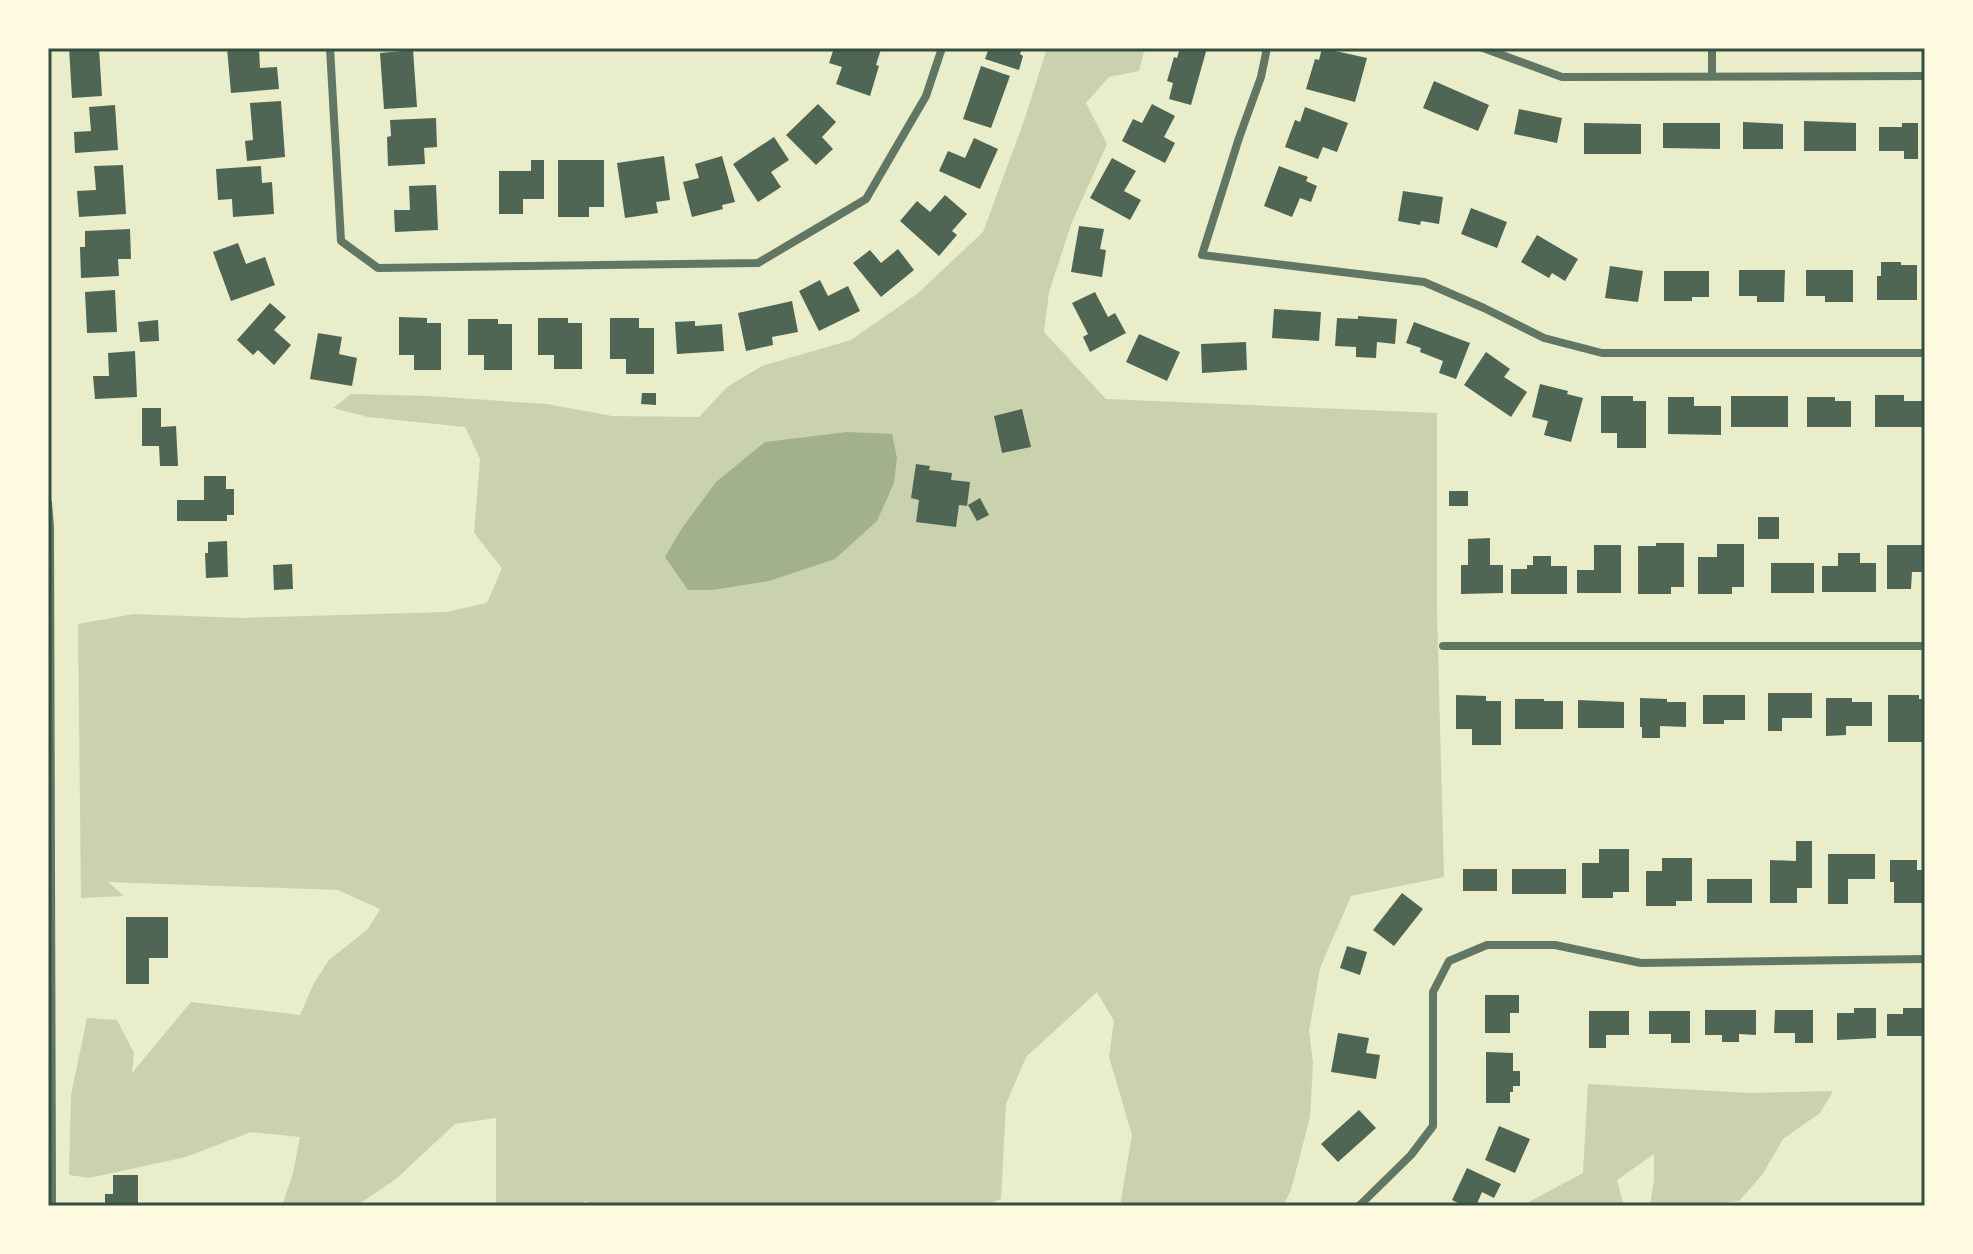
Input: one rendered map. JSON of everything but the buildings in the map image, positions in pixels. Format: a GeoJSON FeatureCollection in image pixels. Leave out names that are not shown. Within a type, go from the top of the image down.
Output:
{"type":"FeatureCollection","features":[{"type":"Feature","properties":{"kind":"street"},"geometry":{"type":"LineString","coordinates":[[330,48],[341,241],[378,268],[758,263],[866,199],[926,96],[942,48]]}},
{"type":"Feature","properties":{"kind":"street"},"geometry":{"type":"LineString","coordinates":[[1267,48],[1261,77],[1202,255],[1424,282],[1544,338],[1602,353],[1925,353]]}},
{"type":"Feature","properties":{"kind":"street"},"geometry":{"type":"LineString","coordinates":[[1483,48],[1562,77],[1925,76]]}},
{"type":"Feature","properties":{"kind":"street"},"geometry":{"type":"LineString","coordinates":[[1712,48],[1712,76]]}},
{"type":"Feature","properties":{"kind":"street"},"geometry":{"type":"LineString","coordinates":[[48,503],[52,1206]]}},
{"type":"Feature","properties":{"kind":"street"},"geometry":{"type":"LineString","coordinates":[[1443,646],[1925,646]]}},
{"type":"Feature","properties":{"kind":"street"},"geometry":{"type":"LineString","coordinates":[[1359,1206],[1411,1155],[1433,1126],[1433,992],[1449,961],[1487,945],[1555,945],[1641,963],[1925,959]]}},
{"type":"Feature","properties":{"kind":"shaded area"},"geometry":{"type":"Polygon","coordinates":[[[1047,48],[1145,48],[1139,71],[1109,77],[1086,103],[1107,144],[1072,222],[1049,292],[1044,332],[1106,399],[1437,413],[1437,613],[1444,877],[1351,896],[1320,968],[1309,1031],[1313,1063],[1310,1117],[1291,1190],[1283,1206],[1120,1206],[1132,1135],[1109,1057],[1114,1021],[1097,992],[1026,1057],[1006,1104],[1001,1199],[984,1206],[598,1206],[585,1201],[581,1206],[496,1206],[496,1118],[455,1124],[396,1179],[356,1206],[282,1206],[300,1137],[251,1132],[186,1157],[89,1178],[69,1175],[71,1095],[87,1018],[117,1020],[134,1053],[132,1073],[191,1002],[300,1015],[314,983],[329,960],[368,929],[380,909],[338,890],[108,882],[124,896],[81,898],[78,624],[134,614],[241,618],[446,612],[487,603],[502,568],[474,533],[480,459],[465,427],[368,417],[333,408],[351,394],[547,404],[612,416],[699,417],[727,387],[762,366],[851,340],[917,294],[983,232],[1047,48]]]}},
{"type":"Feature","properties":{"kind":"shaded area"},"geometry":{"type":"Polygon","coordinates":[[[847,432],[892,434],[897,458],[894,483],[877,521],[835,559],[769,581],[713,590],[688,590],[665,557],[716,482],[765,442],[847,432]]]}},
{"type":"Feature","properties":{"kind":"shaded area"},"geometry":{"type":"Polygon","coordinates":[[[1588,1084],[1751,1093],[1833,1091],[1820,1113],[1783,1139],[1762,1175],[1739,1201],[1650,1206],[1654,1154],[1617,1180],[1624,1206],[1521,1206],[1583,1173],[1588,1084]]]}}]}
